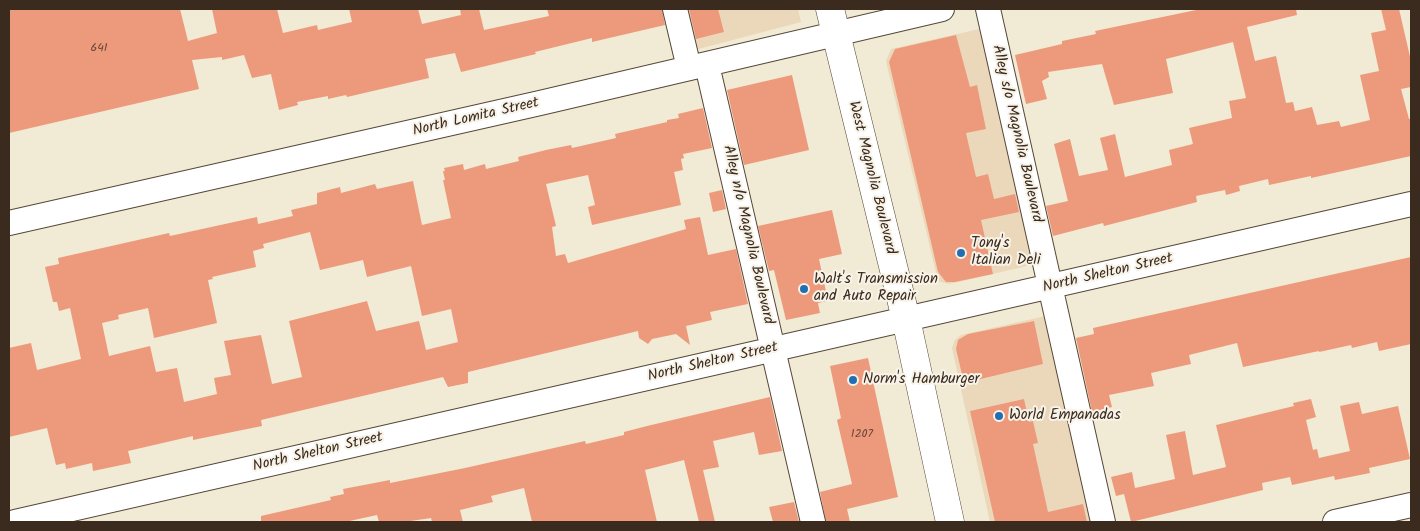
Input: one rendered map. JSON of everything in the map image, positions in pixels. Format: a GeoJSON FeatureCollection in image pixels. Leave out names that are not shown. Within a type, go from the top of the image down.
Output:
{"type":"FeatureCollection","features":[{"type":"Feature","properties":{"kind":"main road","name":"West Magnolia Boulevard"},"geometry":{"type":"LineString","coordinates":[[832,21],[906,319],[950,522]]}},
{"type":"Feature","properties":{"kind":"street","name":"Alley n/o Magnolia Boulevard"},"geometry":{"type":"LineString","coordinates":[[676,9],[698,67],[774,350],[813,522]]}},
{"type":"Feature","properties":{"kind":"street","name":"North Lomita Street"},"geometry":{"type":"LineString","coordinates":[[9,223],[698,67],[832,21],[942,9]]}},
{"type":"Feature","properties":{"kind":"street","name":"Alley s/o Magnolia Boulevard"},"geometry":{"type":"LineString","coordinates":[[988,9],[1103,522]]}},
{"type":"Feature","properties":{"kind":"street","name":"North Shelton Street"},"geometry":{"type":"LineString","coordinates":[[15,522],[1411,204]]}},
{"type":"Feature","properties":{"kind":"street"},"geometry":{"type":"LineString","coordinates":[[1335,522],[1411,505]]}},
{"type":"Feature","properties":{"kind":"shaded area"},"geometry":{"type":"Polygon","coordinates":[[[682,9],[798,9],[801,22],[691,51],[682,9]]]}},
{"type":"Feature","properties":{"kind":"shaded area"},"geometry":{"type":"Polygon","coordinates":[[[984,28],[1036,264],[949,284],[938,281],[886,61],[891,49],[984,28]]]}},
{"type":"Feature","properties":{"kind":"shaded area"},"geometry":{"type":"Polygon","coordinates":[[[1050,315],[1098,522],[990,522],[952,348],[955,340],[961,335],[1050,315]]]}},
{"type":"Feature","properties":{"kind":"building"},"geometry":{"type":"Polygon","coordinates":[[[9,9],[180,9],[188,41],[217,33],[212,9],[277,9],[283,33],[317,25],[318,30],[352,22],[349,9],[418,9],[422,24],[461,15],[460,9],[479,9],[484,30],[549,16],[547,9],[662,9],[665,25],[592,42],[592,38],[461,72],[455,53],[425,59],[429,78],[347,97],[346,95],[328,99],[328,96],[297,102],[298,105],[279,110],[271,74],[252,78],[244,55],[222,60],[222,57],[192,60],[199,89],[9,133],[9,9]]]}},
{"type":"Feature","properties":{"kind":"building"},"geometry":{"type":"Polygon","coordinates":[[[689,9],[718,9],[724,32],[696,39],[689,9]]]}},
{"type":"Feature","properties":{"kind":"building"},"geometry":{"type":"Polygon","coordinates":[[[1201,9],[1296,9],[1297,15],[1247,27],[1255,61],[1276,56],[1286,103],[1293,102],[1295,111],[1312,107],[1317,125],[1339,121],[1341,127],[1370,120],[1360,75],[1379,71],[1371,33],[1386,30],[1381,9],[1399,9],[1411,61],[1411,87],[1401,89],[1409,119],[1411,119],[1411,156],[1311,178],[1311,176],[1269,185],[1268,179],[1239,186],[1240,191],[1226,195],[1225,190],[1196,196],[1197,202],[1104,226],[1103,223],[1053,236],[1046,206],[1068,201],[1054,144],[1070,139],[1079,176],[1108,170],[1100,138],[1115,134],[1125,177],[1172,165],[1169,150],[1193,144],[1189,128],[1232,118],[1229,101],[1246,98],[1233,42],[1166,59],[1173,93],[1114,105],[1102,64],[1048,72],[1049,77],[1042,81],[1047,99],[1026,104],[1015,55],[1062,44],[1062,41],[1096,34],[1095,31],[1201,9]]]}},
{"type":"Feature","properties":{"kind":"building"},"geometry":{"type":"Polygon","coordinates":[[[956,35],[970,87],[977,85],[986,129],[966,133],[976,177],[988,174],[994,199],[1015,194],[1019,212],[981,220],[993,274],[955,282],[946,282],[938,272],[889,62],[895,49],[956,35]]]}},
{"type":"Feature","properties":{"kind":"building"},"geometry":{"type":"Polygon","coordinates":[[[792,75],[809,150],[744,165],[727,90],[792,75]]]}},
{"type":"Feature","properties":{"kind":"building"},"geometry":{"type":"Polygon","coordinates":[[[703,108],[712,148],[683,154],[684,158],[681,159],[683,170],[674,172],[681,205],[592,225],[588,207],[595,205],[588,175],[546,184],[556,226],[552,227],[556,256],[565,254],[568,263],[686,229],[684,220],[700,217],[708,255],[736,249],[748,304],[710,312],[712,320],[686,326],[690,345],[676,334],[652,339],[648,344],[639,338],[638,331],[468,372],[468,383],[448,387],[443,377],[261,420],[262,426],[193,440],[193,436],[128,451],[131,463],[93,471],[92,463],[66,469],[65,463],[56,465],[47,428],[9,437],[9,348],[31,343],[37,370],[81,359],[70,308],[59,311],[57,302],[53,302],[45,267],[59,264],[58,258],[169,233],[170,236],[257,217],[258,224],[293,216],[291,210],[317,204],[317,193],[340,187],[341,193],[375,184],[377,189],[413,181],[422,225],[451,218],[443,180],[445,180],[444,168],[463,164],[464,170],[485,164],[486,169],[519,161],[518,157],[546,150],[571,145],[572,148],[616,138],[615,134],[679,118],[678,114],[703,108]],[[310,232],[263,244],[264,248],[253,251],[256,267],[212,277],[213,279],[208,280],[217,323],[154,338],[148,308],[118,315],[119,319],[102,323],[109,356],[150,346],[156,372],[177,368],[184,402],[217,394],[214,378],[231,375],[224,341],[261,335],[272,384],[302,377],[289,321],[367,301],[376,331],[419,321],[426,350],[458,342],[451,309],[422,316],[411,266],[367,277],[363,260],[320,270],[310,232]]]}},
{"type":"Feature","properties":{"kind":"building"},"geometry":{"type":"Polygon","coordinates":[[[722,190],[726,209],[713,212],[709,193],[722,190]]]}},
{"type":"Feature","properties":{"kind":"building"},"geometry":{"type":"Polygon","coordinates":[[[832,210],[842,254],[819,259],[828,301],[818,303],[820,313],[786,320],[774,270],[769,271],[758,226],[832,210]]]}},
{"type":"Feature","properties":{"kind":"building"},"geometry":{"type":"Polygon","coordinates":[[[1411,257],[1411,344],[1379,351],[1377,342],[1352,348],[1351,345],[1243,367],[1237,343],[1189,355],[1191,364],[1151,373],[1154,386],[1109,395],[1112,407],[1092,412],[1076,338],[1094,334],[1093,328],[1411,257]]]}},
{"type":"Feature","properties":{"kind":"building"},"geometry":{"type":"Polygon","coordinates":[[[1034,321],[1043,364],[964,383],[956,349],[958,340],[968,334],[1034,321]]]}},
{"type":"Feature","properties":{"kind":"building"},"geometry":{"type":"Polygon","coordinates":[[[868,358],[898,497],[847,509],[850,522],[826,522],[820,492],[852,484],[837,420],[841,418],[830,366],[868,358]]]}},
{"type":"Feature","properties":{"kind":"building"},"geometry":{"type":"Polygon","coordinates":[[[770,397],[782,451],[759,455],[754,432],[713,441],[719,467],[703,470],[715,522],[699,522],[684,460],[645,470],[657,522],[532,522],[524,488],[491,496],[493,502],[460,510],[463,522],[432,522],[431,518],[404,522],[379,522],[377,515],[345,522],[261,522],[261,516],[331,500],[330,497],[344,494],[343,489],[390,480],[390,483],[585,441],[586,444],[624,435],[624,432],[647,426],[770,397]]]}},
{"type":"Feature","properties":{"kind":"building"},"geometry":{"type":"Polygon","coordinates":[[[1024,399],[1029,422],[1033,421],[1038,443],[1033,444],[1048,512],[1083,504],[1087,522],[995,522],[970,411],[1024,399]]]}},
{"type":"Feature","properties":{"kind":"building"},"geometry":{"type":"Polygon","coordinates":[[[1311,399],[1316,417],[1306,420],[1313,450],[1317,449],[1319,458],[1350,451],[1340,406],[1359,402],[1362,414],[1398,406],[1410,459],[1369,468],[1370,473],[1335,480],[1334,476],[1292,485],[1290,477],[1262,483],[1263,490],[1131,522],[1124,494],[1116,496],[1111,477],[1132,472],[1135,488],[1175,479],[1166,435],[1185,431],[1193,475],[1226,467],[1216,425],[1294,406],[1293,403],[1311,399]]]}},
{"type":"Feature","properties":{"kind":"building"},"geometry":{"type":"Polygon","coordinates":[[[794,502],[799,522],[773,522],[769,507],[794,502]]]}},
{"type":"Feature","properties":{"kind":"place","name":"Tony's Italian Deli"},"geometry":{"type":"Point","coordinates":[961,253]}},
{"type":"Feature","properties":{"kind":"place","name":"Walt's Transmission and Auto Repair"},"geometry":{"type":"Point","coordinates":[804,289]}},
{"type":"Feature","properties":{"kind":"place","name":"Norm's Hamburger"},"geometry":{"type":"Point","coordinates":[853,380]}},
{"type":"Feature","properties":{"kind":"place","name":"World Empanadas"},"geometry":{"type":"Point","coordinates":[999,416]}}]}
